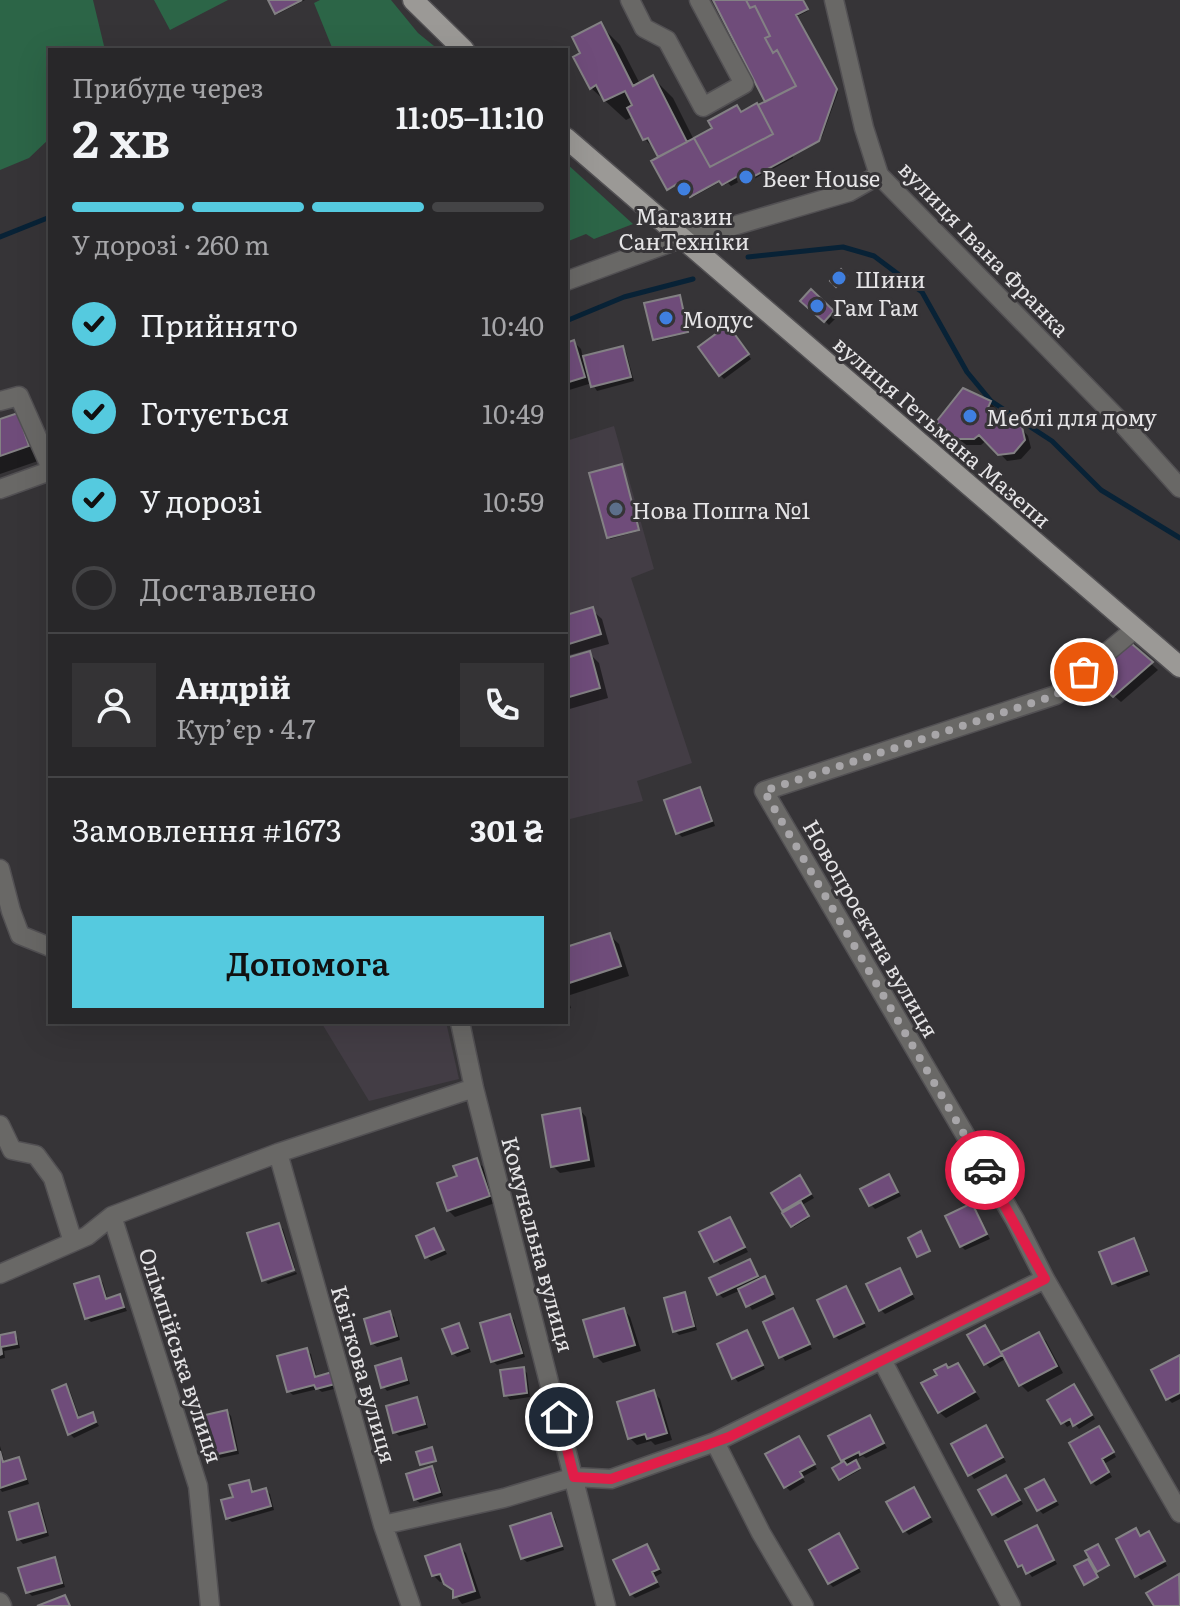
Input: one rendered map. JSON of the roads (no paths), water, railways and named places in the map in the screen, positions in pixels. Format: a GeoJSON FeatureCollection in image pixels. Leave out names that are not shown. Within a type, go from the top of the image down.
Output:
{"type":"FeatureCollection","features":[{"type":"Feature","properties":{"kind":"main road"},"geometry":{"type":"LineString","coordinates":[[413,0],[462,48]]}},
{"type":"Feature","properties":{"kind":"main road","name":"вулиця Гетьмана Мазепи"},"geometry":{"type":"LineString","coordinates":[[568,140],[1180,667]]}},
{"type":"Feature","properties":{"kind":"street"},"geometry":{"type":"LineString","coordinates":[[630,0],[644,28],[667,40],[703,107],[744,84],[699,0]]}},
{"type":"Feature","properties":{"kind":"street","name":"вулиця Івана Франка"},"geometry":{"type":"LineString","coordinates":[[834,0],[864,128],[879,175],[1120,421],[1180,488]]}},
{"type":"Feature","properties":{"kind":"street"},"geometry":{"type":"LineString","coordinates":[[568,280],[683,238],[849,192],[879,175]]}},
{"type":"Feature","properties":{"kind":"street"},"geometry":{"type":"LineString","coordinates":[[0,401],[19,396],[48,464]]}},
{"type":"Feature","properties":{"kind":"street"},"geometry":{"type":"LineString","coordinates":[[0,489],[48,470]]}},
{"type":"Feature","properties":{"kind":"street","name":"Новопроектна вулиця"},"geometry":{"type":"LineString","coordinates":[[1135,629],[1056,695],[764,791],[1015,1220],[1045,1279],[1180,1513]]}},
{"type":"Feature","properties":{"kind":"street"},"geometry":{"type":"LineString","coordinates":[[0,869],[5,914],[20,935],[48,946]]}},
{"type":"Feature","properties":{"kind":"street","name":"Комунальна вулиця"},"geometry":{"type":"LineString","coordinates":[[460,1024],[606,1606]]}},
{"type":"Feature","properties":{"kind":"street"},"geometry":{"type":"LineString","coordinates":[[0,1274],[87,1236],[112,1216],[278,1153],[474,1088]]}},
{"type":"Feature","properties":{"kind":"street"},"geometry":{"type":"LineString","coordinates":[[0,1125],[12,1150],[36,1155],[53,1178],[73,1242]]}},
{"type":"Feature","properties":{"kind":"street","name":"Квіткова вулиця"},"geometry":{"type":"LineString","coordinates":[[278,1153],[383,1525],[411,1606]]}},
{"type":"Feature","properties":{"kind":"street","name":"Олімпійська вулиця"},"geometry":{"type":"LineString","coordinates":[[112,1216],[195,1472],[210,1606]]}},
{"type":"Feature","properties":{"kind":"street"},"geometry":{"type":"LineString","coordinates":[[383,1525],[504,1498],[574,1477],[611,1479],[715,1442],[1045,1279]]}},
{"type":"Feature","properties":{"kind":"street"},"geometry":{"type":"LineString","coordinates":[[882,1360],[1011,1606]]}},
{"type":"Feature","properties":{"kind":"street"},"geometry":{"type":"LineString","coordinates":[[715,1442],[761,1533],[804,1606]]}},
{"type":"Feature","properties":{"kind":"waterway"},"geometry":{"type":"LineString","coordinates":[[0,237],[48,218]]}},
{"type":"Feature","properties":{"kind":"waterway"},"geometry":{"type":"LineString","coordinates":[[748,257],[843,247],[874,256],[922,292],[967,372],[991,401],[1052,441],[1101,490],[1180,538]]}},
{"type":"Feature","properties":{"kind":"waterway"},"geometry":{"type":"LineString","coordinates":[[568,320],[624,297],[693,279]]}},
{"type":"Feature","properties":{"kind":"place","name":"Beer House"},"geometry":{"type":"Point","coordinates":[746,177]}},
{"type":"Feature","properties":{"kind":"place","name":"Магазин СанТехніки"},"geometry":{"type":"Point","coordinates":[684,189]}},
{"type":"Feature","properties":{"kind":"place","name":"Шини"},"geometry":{"type":"Point","coordinates":[839,278]}},
{"type":"Feature","properties":{"kind":"place","name":"Гам Гам"},"geometry":{"type":"Point","coordinates":[817,306]}},
{"type":"Feature","properties":{"kind":"place","name":"Модус"},"geometry":{"type":"Point","coordinates":[666,318]}},
{"type":"Feature","properties":{"kind":"place","name":"Меблі для дому"},"geometry":{"type":"Point","coordinates":[970,416]}},
{"type":"Feature","properties":{"kind":"place","name":"Нова Пошта №1"},"geometry":{"type":"Point","coordinates":[616,509]}}]}
